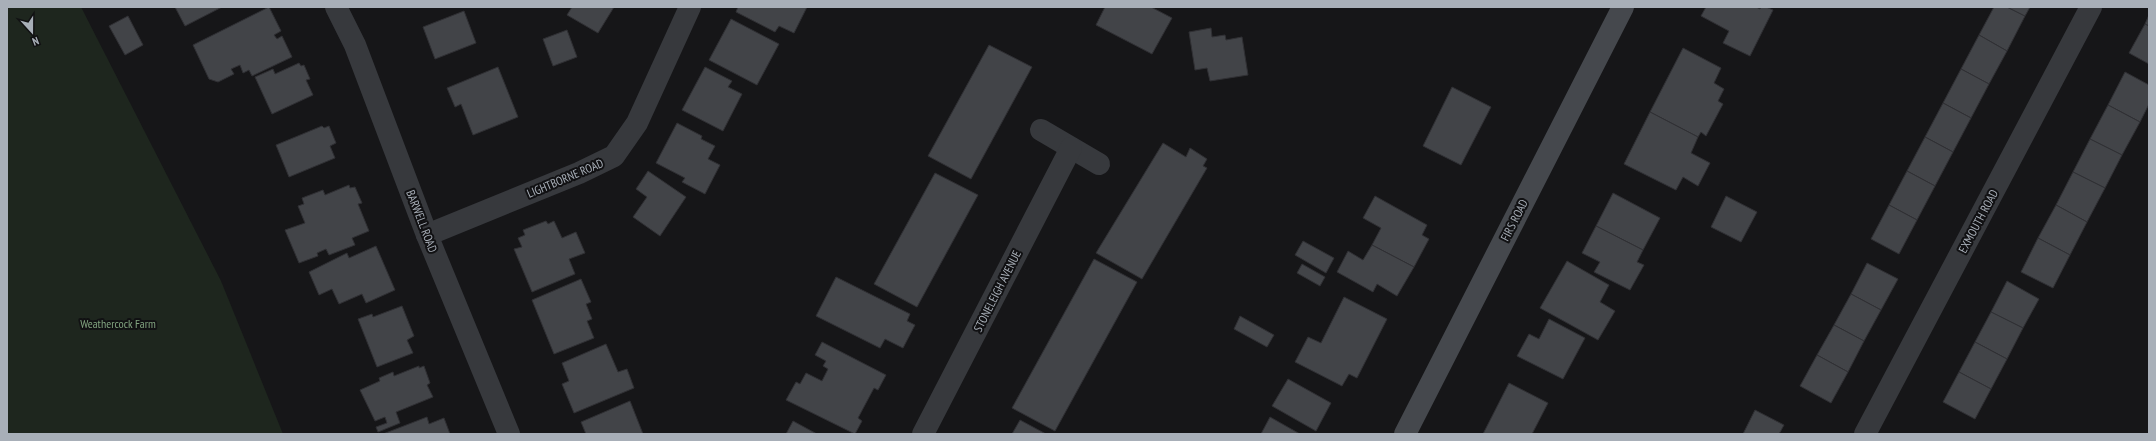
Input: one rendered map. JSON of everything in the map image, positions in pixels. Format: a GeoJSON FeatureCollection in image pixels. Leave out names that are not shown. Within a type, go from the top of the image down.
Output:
{"type":"FeatureCollection","features":[{"type":"Feature","properties":{"kind":"street","name":"BARWELL ROAD"},"geometry":{"type":"LineString","coordinates":[[336,7],[355,45],[427,235],[509,434]]}},
{"type":"Feature","properties":{"kind":"street","name":"LIGHTBORNE ROAD"},"geometry":{"type":"LineString","coordinates":[[427,235],[579,174],[614,156],[637,123],[690,7]]}},
{"type":"Feature","properties":{"kind":"street","name":"FIRS ROAD"},"geometry":{"type":"LineString","coordinates":[[1405,434],[1623,7]]}},
{"type":"Feature","properties":{"kind":"street","name":"EXMOUTH ROAD"},"geometry":{"type":"LineString","coordinates":[[1865,434],[2091,7]]}},
{"type":"Feature","properties":{"kind":"street"},"geometry":{"type":"LineString","coordinates":[[1040,130],[1100,164]]}},
{"type":"Feature","properties":{"kind":"street","name":"STONELEIGH AVENUE"},"geometry":{"type":"LineString","coordinates":[[924,434],[1071,148]]}},
{"type":"Feature","properties":{"kind":"green space","name":"Weathercock Farm"},"geometry":{"type":"Polygon","coordinates":[[[7,7],[81,7],[221,281],[283,434],[7,434],[7,7]]]}},
{"type":"Feature","properties":{"kind":"building"},"geometry":{"type":"Polygon","coordinates":[[[175,7],[222,7],[185,26],[175,7]]]}},
{"type":"Feature","properties":{"kind":"building"},"geometry":{"type":"Polygon","coordinates":[[[269,7],[281,31],[274,35],[277,39],[282,36],[292,57],[252,76],[249,70],[243,73],[240,65],[231,69],[234,74],[218,82],[209,79],[193,45],[269,7]]]}},
{"type":"Feature","properties":{"kind":"building"},"geometry":{"type":"Polygon","coordinates":[[[572,7],[614,7],[598,33],[567,15],[572,7]]]}},
{"type":"Feature","properties":{"kind":"building"},"geometry":{"type":"Polygon","coordinates":[[[738,7],[807,7],[794,33],[779,26],[775,32],[736,12],[738,7]]]}},
{"type":"Feature","properties":{"kind":"building"},"geometry":{"type":"Polygon","coordinates":[[[1105,7],[1151,7],[1172,18],[1152,54],[1096,25],[1105,7]]]}},
{"type":"Feature","properties":{"kind":"building"},"geometry":{"type":"Polygon","coordinates":[[[1706,7],[1756,7],[1760,9],[1761,7],[1766,7],[1773,10],[1750,56],[1723,43],[1729,31],[1701,16],[1706,7]]]}},
{"type":"Feature","properties":{"kind":"building"},"geometry":{"type":"Polygon","coordinates":[[[1994,7],[2007,7],[2025,16],[2007,51],[1979,35],[1994,7]]]}},
{"type":"Feature","properties":{"kind":"building"},"geometry":{"type":"Polygon","coordinates":[[[2007,7],[2030,7],[2025,16],[2007,7]]]}},
{"type":"Feature","properties":{"kind":"building"},"geometry":{"type":"Polygon","coordinates":[[[464,11],[476,43],[435,59],[423,27],[464,11]]]}},
{"type":"Feature","properties":{"kind":"building"},"geometry":{"type":"Polygon","coordinates":[[[2149,15],[2149,26],[2145,24],[2149,15]]]}},
{"type":"Feature","properties":{"kind":"building"},"geometry":{"type":"Polygon","coordinates":[[[128,16],[143,45],[125,55],[109,26],[128,16]]]}},
{"type":"Feature","properties":{"kind":"building"},"geometry":{"type":"Polygon","coordinates":[[[731,19],[779,44],[757,85],[709,60],[731,19]]]}},
{"type":"Feature","properties":{"kind":"building"},"geometry":{"type":"Polygon","coordinates":[[[2145,24],[2149,26],[2149,64],[2129,53],[2145,24]]]}},
{"type":"Feature","properties":{"kind":"building"},"geometry":{"type":"Polygon","coordinates":[[[1211,28],[1212,37],[1225,35],[1226,40],[1242,37],[1248,75],[1210,81],[1207,68],[1195,70],[1189,32],[1211,28]]]}},
{"type":"Feature","properties":{"kind":"building"},"geometry":{"type":"Polygon","coordinates":[[[567,30],[577,57],[553,66],[543,39],[567,30]]]}},
{"type":"Feature","properties":{"kind":"building"},"geometry":{"type":"Polygon","coordinates":[[[1979,35],[2007,51],[1989,84],[1961,69],[1979,35]]]}},
{"type":"Feature","properties":{"kind":"building"},"geometry":{"type":"Polygon","coordinates":[[[989,45],[1032,67],[971,179],[928,156],[989,45]]]}},
{"type":"Feature","properties":{"kind":"building"},"geometry":{"type":"Polygon","coordinates":[[[1683,48],[1721,68],[1714,83],[1724,89],[1718,101],[1723,104],[1706,136],[1701,132],[1698,137],[1650,112],[1683,48]]]}},
{"type":"Feature","properties":{"kind":"building"},"geometry":{"type":"Polygon","coordinates":[[[299,63],[301,66],[304,65],[310,79],[306,80],[313,95],[272,114],[255,77],[273,69],[275,74],[299,63]]]}},
{"type":"Feature","properties":{"kind":"building"},"geometry":{"type":"Polygon","coordinates":[[[498,67],[518,117],[473,135],[461,104],[455,107],[447,88],[498,67]]]}},
{"type":"Feature","properties":{"kind":"building"},"geometry":{"type":"Polygon","coordinates":[[[705,67],[732,81],[728,87],[742,94],[723,131],[682,110],[705,67]]]}},
{"type":"Feature","properties":{"kind":"building"},"geometry":{"type":"Polygon","coordinates":[[[1961,69],[1989,84],[1971,118],[1943,103],[1961,69]]]}},
{"type":"Feature","properties":{"kind":"building"},"geometry":{"type":"Polygon","coordinates":[[[2125,72],[2149,85],[2149,104],[2140,122],[2108,105],[2125,72]]]}},
{"type":"Feature","properties":{"kind":"building"},"geometry":{"type":"Polygon","coordinates":[[[1452,87],[1491,107],[1461,165],[1423,146],[1452,87]]]}},
{"type":"Feature","properties":{"kind":"building"},"geometry":{"type":"Polygon","coordinates":[[[1943,103],[1971,118],[1953,152],[1925,137],[1943,103]]]}},
{"type":"Feature","properties":{"kind":"building"},"geometry":{"type":"Polygon","coordinates":[[[2108,105],[2140,122],[2122,155],[2090,139],[2108,105]]]}},
{"type":"Feature","properties":{"kind":"building"},"geometry":{"type":"Polygon","coordinates":[[[1650,112],[1698,137],[1691,153],[1710,163],[1698,186],[1683,177],[1676,190],[1624,164],[1650,112]]]}},
{"type":"Feature","properties":{"kind":"building"},"geometry":{"type":"Polygon","coordinates":[[[677,123],[702,136],[701,139],[715,146],[708,159],[720,165],[705,194],[682,182],[685,178],[656,163],[677,123]]]}},
{"type":"Feature","properties":{"kind":"building"},"geometry":{"type":"Polygon","coordinates":[[[322,126],[324,128],[329,126],[336,143],[330,146],[335,158],[289,177],[276,145],[322,126]]]}},
{"type":"Feature","properties":{"kind":"building"},"geometry":{"type":"Polygon","coordinates":[[[1925,137],[1953,152],[1935,186],[1907,171],[1925,137]]]}},
{"type":"Feature","properties":{"kind":"building"},"geometry":{"type":"Polygon","coordinates":[[[2090,139],[2122,155],[2105,188],[2073,172],[2090,139]]]}},
{"type":"Feature","properties":{"kind":"building"},"geometry":{"type":"Polygon","coordinates":[[[1163,143],[1186,157],[1190,148],[1207,159],[1203,166],[1207,168],[1142,279],[1096,253],[1163,143]]]}},
{"type":"Feature","properties":{"kind":"building"},"geometry":{"type":"Polygon","coordinates":[[[648,171],[686,197],[660,236],[633,217],[647,197],[636,189],[648,171]]]}},
{"type":"Feature","properties":{"kind":"building"},"geometry":{"type":"Polygon","coordinates":[[[1907,171],[1935,186],[1917,220],[1889,205],[1907,171]]]}},
{"type":"Feature","properties":{"kind":"building"},"geometry":{"type":"Polygon","coordinates":[[[2073,172],[2105,188],[2087,222],[2056,205],[2073,172]]]}},
{"type":"Feature","properties":{"kind":"building"},"geometry":{"type":"Polygon","coordinates":[[[935,173],[978,195],[917,307],[874,284],[935,173]]]}},
{"type":"Feature","properties":{"kind":"building"},"geometry":{"type":"Polygon","coordinates":[[[349,185],[350,188],[355,187],[362,203],[358,204],[369,231],[352,238],[355,245],[329,255],[326,249],[317,253],[318,256],[299,263],[285,230],[305,223],[298,206],[304,204],[302,198],[323,190],[325,195],[349,185]]]}},
{"type":"Feature","properties":{"kind":"building"},"geometry":{"type":"Polygon","coordinates":[[[1613,193],[1660,218],[1643,250],[1596,226],[1613,193]]]}},
{"type":"Feature","properties":{"kind":"building"},"geometry":{"type":"Polygon","coordinates":[[[1375,196],[1427,225],[1422,235],[1429,239],[1414,267],[1372,245],[1381,228],[1363,218],[1375,196]]]}},
{"type":"Feature","properties":{"kind":"building"},"geometry":{"type":"Polygon","coordinates":[[[1726,196],[1757,212],[1741,242],[1711,227],[1726,196]]]}},
{"type":"Feature","properties":{"kind":"building"},"geometry":{"type":"Polygon","coordinates":[[[1889,205],[1917,220],[1899,254],[1871,239],[1889,205]]]}},
{"type":"Feature","properties":{"kind":"building"},"geometry":{"type":"Polygon","coordinates":[[[2056,205],[2087,222],[2070,255],[2038,238],[2056,205]]]}},
{"type":"Feature","properties":{"kind":"building"},"geometry":{"type":"Polygon","coordinates":[[[546,221],[548,224],[554,221],[562,238],[576,232],[585,253],[569,259],[575,274],[532,292],[514,249],[522,247],[518,238],[525,235],[523,230],[546,221]]]}},
{"type":"Feature","properties":{"kind":"building"},"geometry":{"type":"Polygon","coordinates":[[[1596,226],[1643,250],[1637,262],[1644,265],[1630,290],[1594,272],[1600,262],[1582,253],[1596,226]]]}},
{"type":"Feature","properties":{"kind":"building"},"geometry":{"type":"Polygon","coordinates":[[[2038,238],[2070,255],[2053,288],[2021,272],[2038,238]]]}},
{"type":"Feature","properties":{"kind":"building"},"geometry":{"type":"Polygon","coordinates":[[[1303,241],[1334,258],[1326,273],[1295,255],[1303,241]]]}},
{"type":"Feature","properties":{"kind":"building"},"geometry":{"type":"Polygon","coordinates":[[[1372,245],[1414,267],[1397,296],[1377,284],[1373,292],[1337,272],[1348,251],[1363,260],[1372,245]]]}},
{"type":"Feature","properties":{"kind":"building"},"geometry":{"type":"Polygon","coordinates":[[[376,246],[395,290],[366,303],[362,294],[339,304],[332,289],[319,295],[309,272],[347,253],[349,258],[376,246]]]}},
{"type":"Feature","properties":{"kind":"building"},"geometry":{"type":"Polygon","coordinates":[[[1094,259],[1137,282],[1055,431],[1012,408],[1094,259]]]}},
{"type":"Feature","properties":{"kind":"building"},"geometry":{"type":"Polygon","coordinates":[[[1567,261],[1609,285],[1600,302],[1615,311],[1598,340],[1540,308],[1567,261]]]}},
{"type":"Feature","properties":{"kind":"building"},"geometry":{"type":"Polygon","coordinates":[[[1867,263],[1898,279],[1881,310],[1851,294],[1867,263]]]}},
{"type":"Feature","properties":{"kind":"building"},"geometry":{"type":"Polygon","coordinates":[[[1302,264],[1325,277],[1320,286],[1297,273],[1302,264]]]}},
{"type":"Feature","properties":{"kind":"building"},"geometry":{"type":"Polygon","coordinates":[[[836,277],[910,314],[907,321],[915,325],[903,348],[885,339],[880,348],[816,316],[836,277]]]}},
{"type":"Feature","properties":{"kind":"building"},"geometry":{"type":"Polygon","coordinates":[[[581,279],[591,302],[586,304],[592,319],[587,321],[594,338],[554,354],[532,300],[581,279]]]}},
{"type":"Feature","properties":{"kind":"building"},"geometry":{"type":"Polygon","coordinates":[[[2007,281],[2039,299],[2023,328],[1991,312],[2007,281]]]}},
{"type":"Feature","properties":{"kind":"building"},"geometry":{"type":"Polygon","coordinates":[[[1851,294],[1881,310],[1864,341],[1834,325],[1851,294]]]}},
{"type":"Feature","properties":{"kind":"building"},"geometry":{"type":"Polygon","coordinates":[[[1344,297],[1387,319],[1357,378],[1349,374],[1342,386],[1295,362],[1308,337],[1321,343],[1344,297]]]}},
{"type":"Feature","properties":{"kind":"building"},"geometry":{"type":"Polygon","coordinates":[[[402,306],[414,336],[407,340],[413,353],[377,367],[358,319],[372,314],[373,317],[402,306]]]}},
{"type":"Feature","properties":{"kind":"building"},"geometry":{"type":"Polygon","coordinates":[[[1991,312],[2023,328],[2007,359],[1975,342],[1991,312]]]}},
{"type":"Feature","properties":{"kind":"building"},"geometry":{"type":"Polygon","coordinates":[[[1240,316],[1274,335],[1267,347],[1234,329],[1240,316]]]}},
{"type":"Feature","properties":{"kind":"building"},"geometry":{"type":"Polygon","coordinates":[[[1549,319],[1585,338],[1563,379],[1517,356],[1529,334],[1539,339],[1549,319]]]}},
{"type":"Feature","properties":{"kind":"building"},"geometry":{"type":"Polygon","coordinates":[[[1834,325],[1864,341],[1848,372],[1817,355],[1834,325]]]}},
{"type":"Feature","properties":{"kind":"building"},"geometry":{"type":"Polygon","coordinates":[[[822,342],[886,375],[878,390],[874,388],[858,418],[862,421],[855,434],[786,400],[796,382],[800,384],[806,373],[822,381],[828,369],[823,366],[826,361],[815,355],[822,342]]]}},
{"type":"Feature","properties":{"kind":"building"},"geometry":{"type":"Polygon","coordinates":[[[1975,342],[2007,359],[1991,389],[1959,372],[1975,342]]]}},
{"type":"Feature","properties":{"kind":"building"},"geometry":{"type":"Polygon","coordinates":[[[606,344],[618,372],[627,369],[634,388],[574,413],[562,384],[569,381],[562,363],[606,344]]]}},
{"type":"Feature","properties":{"kind":"building"},"geometry":{"type":"Polygon","coordinates":[[[1817,355],[1848,372],[1831,403],[1800,386],[1817,355]]]}},
{"type":"Feature","properties":{"kind":"building"},"geometry":{"type":"Polygon","coordinates":[[[419,366],[419,368],[424,366],[430,383],[427,385],[433,397],[396,412],[400,423],[378,432],[376,427],[387,423],[385,417],[375,421],[360,390],[380,381],[379,378],[393,372],[394,376],[419,366]]]}},
{"type":"Feature","properties":{"kind":"building"},"geometry":{"type":"Polygon","coordinates":[[[1959,372],[1991,389],[1975,419],[1943,402],[1959,372]]]}},
{"type":"Feature","properties":{"kind":"building"},"geometry":{"type":"Polygon","coordinates":[[[1288,379],[1331,403],[1316,431],[1272,406],[1288,379]]]}},
{"type":"Feature","properties":{"kind":"building"},"geometry":{"type":"Polygon","coordinates":[[[1509,383],[1548,403],[1532,434],[1483,434],[1509,383]]]}},
{"type":"Feature","properties":{"kind":"building"},"geometry":{"type":"Polygon","coordinates":[[[630,401],[643,434],[586,434],[581,422],[630,401]]]}},
{"type":"Feature","properties":{"kind":"building"},"geometry":{"type":"Polygon","coordinates":[[[1755,410],[1784,425],[1779,434],[1743,434],[1755,410]]]}},
{"type":"Feature","properties":{"kind":"building"},"geometry":{"type":"Polygon","coordinates":[[[427,417],[429,424],[444,418],[450,434],[383,434],[427,417]]]}},
{"type":"Feature","properties":{"kind":"building"},"geometry":{"type":"Polygon","coordinates":[[[1270,417],[1300,434],[1261,434],[1270,417]]]}},
{"type":"Feature","properties":{"kind":"building"},"geometry":{"type":"Polygon","coordinates":[[[1020,420],[1046,434],[1012,434],[1020,420]]]}},
{"type":"Feature","properties":{"kind":"building"},"geometry":{"type":"Polygon","coordinates":[[[793,421],[817,434],[786,434],[793,421]]]}}]}
